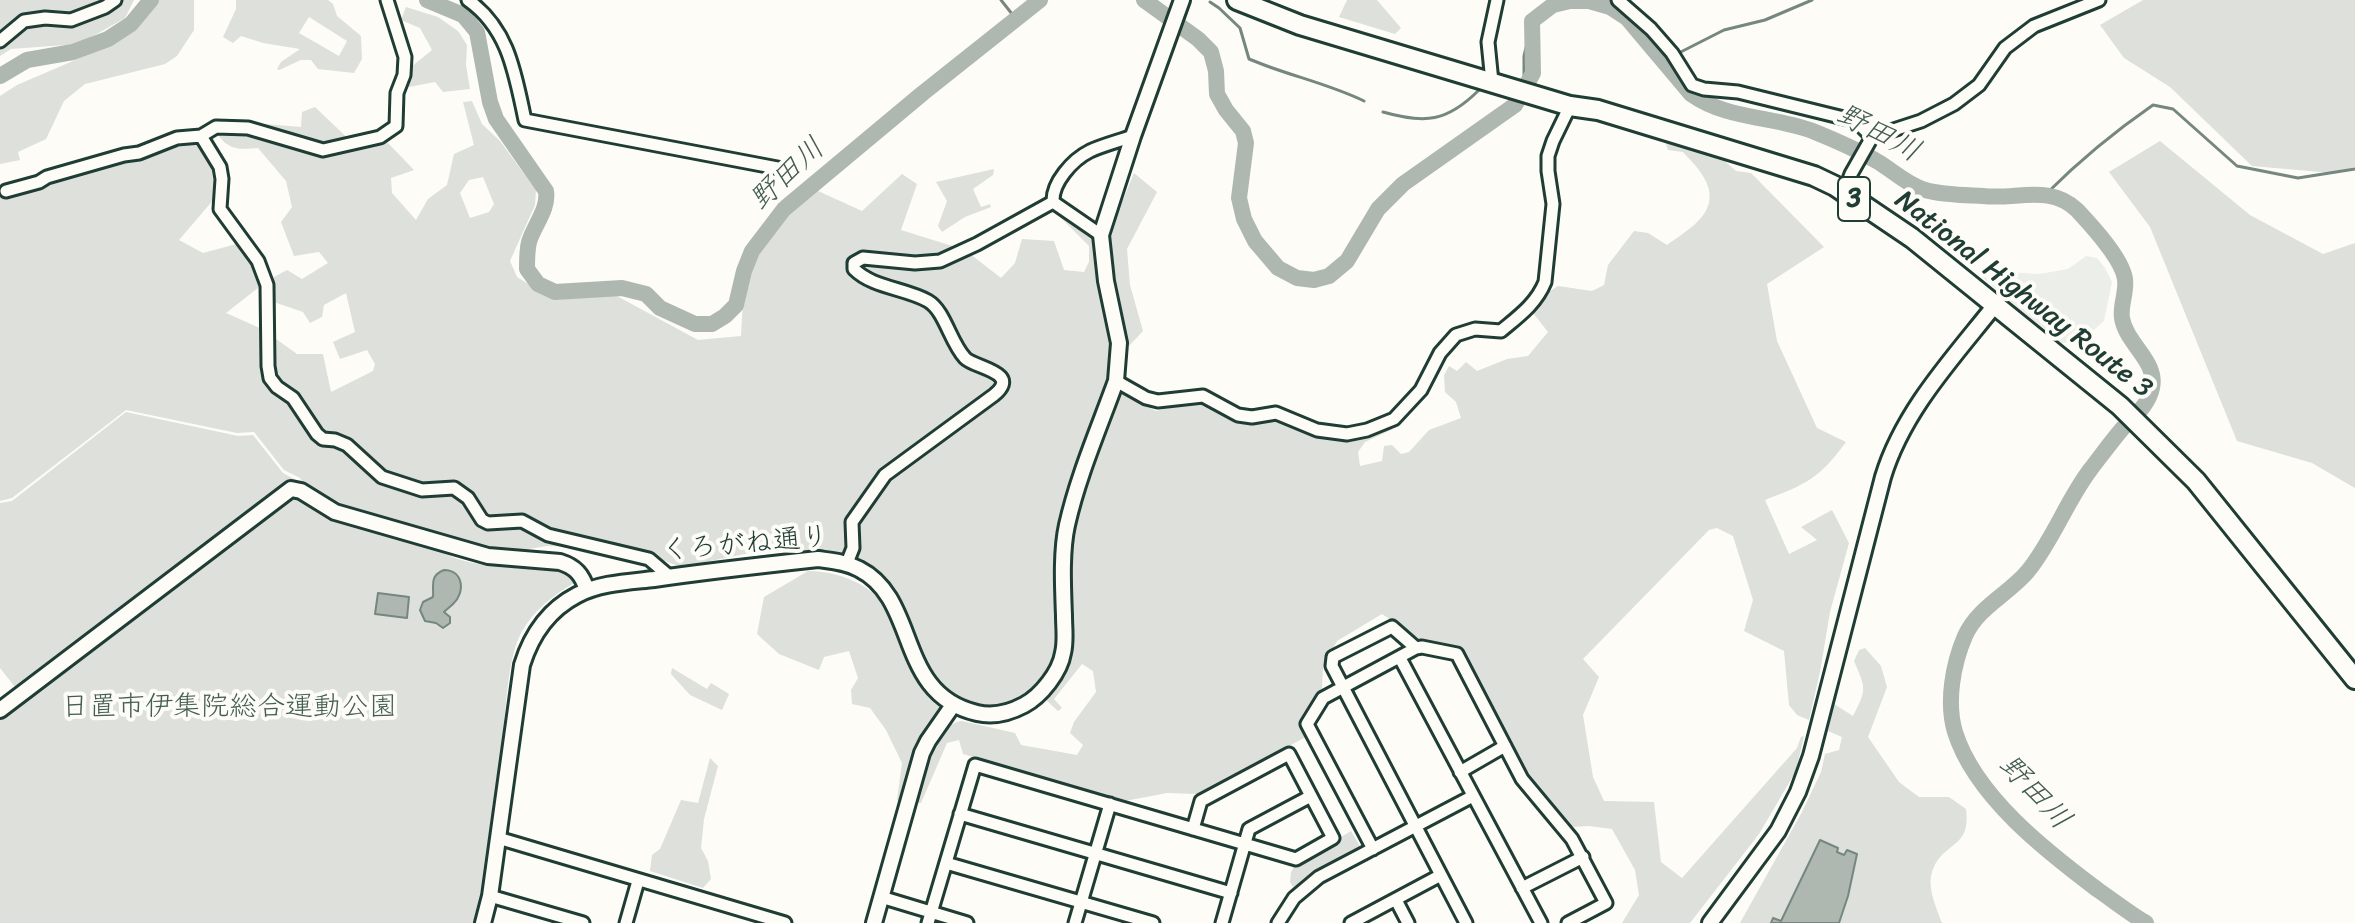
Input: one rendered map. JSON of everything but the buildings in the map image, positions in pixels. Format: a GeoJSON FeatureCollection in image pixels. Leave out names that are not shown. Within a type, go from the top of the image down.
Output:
{"type":"FeatureCollection","features":[{"type":"Feature","properties":{"kind":"highway","name":"National Highway Route 3"},"geometry":{"type":"LineString","coordinates":[[1237,0],[1300,25],[1570,106],[1598,110],[1814,176],[1844,193],[1912,238],[2150,433],[2196,481],[2355,679]]}},
{"type":"Feature","properties":{"kind":"street"},"geometry":{"type":"LineString","coordinates":[[0,41],[24,21],[45,18],[71,20],[115,0]]}},
{"type":"Feature","properties":{"kind":"street"},"geometry":{"type":"LineString","coordinates":[[468,0],[492,21],[505,41],[525,120],[788,170]]}},
{"type":"Feature","properties":{"kind":"street"},"geometry":{"type":"LineString","coordinates":[[1492,82],[1488,42],[1497,0]]}},
{"type":"Feature","properties":{"kind":"street"},"geometry":{"type":"LineString","coordinates":[[1618,0],[1645,22],[1692,85],[1753,95],[1856,121],[1870,140]]}},
{"type":"Feature","properties":{"kind":"street"},"geometry":{"type":"LineString","coordinates":[[1844,193],[1870,140],[1921,121],[1954,104],[1979,85],[2005,48],[2034,26],[2099,0]]}},
{"type":"Feature","properties":{"kind":"street"},"geometry":{"type":"LineString","coordinates":[[6,191],[139,153],[177,138],[201,136],[216,127],[248,128],[323,150],[380,137],[396,126],[398,120],[397,93],[404,75],[405,57],[387,2]]}},
{"type":"Feature","properties":{"kind":"street"},"geometry":{"type":"LineString","coordinates":[[874,923],[922,753],[953,705],[981,714],[1005,713],[1029,703],[1056,672],[1063,655],[1066,526],[1116,381],[1119,343],[1104,269],[1101,235],[1181,2]]}},
{"type":"Feature","properties":{"kind":"street"},"geometry":{"type":"LineString","coordinates":[[1116,381],[1146,398],[1158,401],[1203,396],[1238,415],[1252,417],[1276,413],[1328,433],[1347,434],[1390,422],[1421,390],[1447,343],[1456,335],[1475,329],[1501,331],[1527,310],[1540,293],[1545,282],[1553,204],[1548,156],[1570,106]]}},
{"type":"Feature","properties":{"kind":"street"},"geometry":{"type":"LineString","coordinates":[[201,136],[220,167],[220,209],[258,261],[267,285],[270,378],[293,398],[317,434],[323,439],[347,445],[382,477],[422,490],[454,488],[468,498],[482,520],[488,523],[522,521],[548,535],[649,559],[669,576]]}},
{"type":"Feature","properties":{"kind":"street"},"geometry":{"type":"LineString","coordinates":[[1053,202],[1056,185],[1078,159],[1090,151],[1133,136]]}},
{"type":"Feature","properties":{"kind":"street"},"geometry":{"type":"LineString","coordinates":[[1053,202],[1101,235]]}},
{"type":"Feature","properties":{"kind":"street"},"geometry":{"type":"LineString","coordinates":[[847,563],[853,548],[852,522],[885,475],[994,395],[1002,384],[1001,377],[995,371],[968,361],[931,303],[863,277],[854,269],[854,263],[863,258],[915,263],[940,261],[1053,202]]}},
{"type":"Feature","properties":{"kind":"street"},"geometry":{"type":"LineString","coordinates":[[1710,923],[1778,831],[1798,792],[1811,756],[1892,451],[1917,406],[1995,305]]}},
{"type":"Feature","properties":{"kind":"street"},"geometry":{"type":"LineString","coordinates":[[0,710],[291,489],[301,491],[335,512],[488,556],[560,562],[582,576],[587,590]]}},
{"type":"Feature","properties":{"kind":"street","name":"くろがね通り"},"geometry":{"type":"LineString","coordinates":[[483,923],[490,896],[519,677],[525,655],[545,620],[566,602],[587,590],[669,576],[818,559],[847,563],[861,569],[883,589],[928,682],[953,705]]}},
{"type":"Feature","properties":{"kind":"street"},"geometry":{"type":"LineString","coordinates":[[1416,648],[1392,627],[1333,657],[1332,666],[1466,923]]}},
{"type":"Feature","properties":{"kind":"street"},"geometry":{"type":"LineString","coordinates":[[1373,849],[1307,724],[1323,698],[1416,648],[1457,654],[1522,779],[1572,839],[1606,903],[1568,923]]}},
{"type":"Feature","properties":{"kind":"street"},"geometry":{"type":"LineString","coordinates":[[1400,658],[1541,923]]}},
{"type":"Feature","properties":{"kind":"street"},"geometry":{"type":"LineString","coordinates":[[1460,772],[1505,746]]}},
{"type":"Feature","properties":{"kind":"street"},"geometry":{"type":"LineString","coordinates":[[930,918],[975,765],[1110,804],[1193,829],[1296,859],[1333,838],[1289,754],[1201,801],[1193,829]]}},
{"type":"Feature","properties":{"kind":"street"},"geometry":{"type":"LineString","coordinates":[[1222,923],[1249,829],[1311,796]]}},
{"type":"Feature","properties":{"kind":"street"},"geometry":{"type":"LineString","coordinates":[[1278,923],[1294,898],[1319,877],[1473,796]]}},
{"type":"Feature","properties":{"kind":"street"},"geometry":{"type":"LineString","coordinates":[[1075,923],[1110,804]]}},
{"type":"Feature","properties":{"kind":"street"},"geometry":{"type":"LineString","coordinates":[[960,814],[1231,893]]}},
{"type":"Feature","properties":{"kind":"street"},"geometry":{"type":"LineString","coordinates":[[498,838],[785,923]]}},
{"type":"Feature","properties":{"kind":"street"},"geometry":{"type":"LineString","coordinates":[[1522,888],[1583,857]]}},
{"type":"Feature","properties":{"kind":"street"},"geometry":{"type":"LineString","coordinates":[[946,863],[1153,923]]}},
{"type":"Feature","properties":{"kind":"street"},"geometry":{"type":"LineString","coordinates":[[1351,923],[1441,875]]}},
{"type":"Feature","properties":{"kind":"street"},"geometry":{"type":"LineString","coordinates":[[626,923],[638,881]]}},
{"type":"Feature","properties":{"kind":"street"},"geometry":{"type":"LineString","coordinates":[[490,896],[583,923]]}},
{"type":"Feature","properties":{"kind":"street"},"geometry":{"type":"LineString","coordinates":[[881,897],[930,918],[967,923]]}},
{"type":"Feature","properties":{"kind":"street"},"geometry":{"type":"LineString","coordinates":[[1396,900],[1408,923]]}},
{"type":"Feature","properties":{"kind":"shaded area"},"geometry":{"type":"Polygon","coordinates":[[[2086,256],[2097,258],[2112,282],[2104,321],[2088,335],[2058,345],[1981,276],[2005,272],[2039,274],[2068,269],[2086,256]]]}},
{"type":"Feature","properties":{"kind":"shaded area"},"geometry":{"type":"Polygon","coordinates":[[[444,570],[459,578],[461,588],[457,599],[444,612],[450,617],[450,623],[443,628],[425,621],[420,610],[423,602],[433,597],[434,578],[444,570]]]}},
{"type":"Feature","properties":{"kind":"shaded area"},"geometry":{"type":"Polygon","coordinates":[[[378,593],[409,597],[407,618],[375,614],[378,593]]]}},
{"type":"Feature","properties":{"kind":"shaded area"},"geometry":{"type":"Polygon","coordinates":[[[1820,840],[1838,848],[1837,852],[1844,855],[1847,850],[1857,854],[1839,923],[1771,923],[1773,918],[1781,921],[1820,840]]]}},
{"type":"Feature","properties":{"kind":"green space"},"geometry":{"type":"Polygon","coordinates":[[[0,0],[134,0],[125,18],[79,44],[11,49],[0,56],[0,0]]]}},
{"type":"Feature","properties":{"kind":"green space"},"geometry":{"type":"Polygon","coordinates":[[[156,0],[194,0],[194,30],[177,56],[165,64],[85,84],[64,101],[46,139],[18,152],[20,160],[0,164],[0,96],[136,29],[156,0]]]}},
{"type":"Feature","properties":{"kind":"green space"},"geometry":{"type":"Polygon","coordinates":[[[236,0],[328,0],[337,16],[361,36],[362,59],[354,73],[318,69],[311,60],[301,60],[279,70],[281,62],[300,49],[241,36],[233,43],[223,37],[236,9],[236,0]],[[309,17],[299,33],[339,56],[347,41],[309,17]]]}},
{"type":"Feature","properties":{"kind":"green space"},"geometry":{"type":"Polygon","coordinates":[[[1347,0],[1377,0],[1401,28],[1395,34],[1339,17],[1347,0]]]}},
{"type":"Feature","properties":{"kind":"green space"},"geometry":{"type":"Polygon","coordinates":[[[2143,0],[2355,0],[2355,167],[2332,173],[2252,166],[2170,87],[2124,58],[2100,25],[2143,0]]]}},
{"type":"Feature","properties":{"kind":"green space"},"geometry":{"type":"Polygon","coordinates":[[[406,7],[438,17],[458,31],[467,45],[470,89],[443,92],[435,82],[409,87],[411,67],[432,50],[420,28],[401,20],[406,7]]]}},
{"type":"Feature","properties":{"kind":"green space"},"geometry":{"type":"Polygon","coordinates":[[[472,101],[482,124],[500,141],[536,190],[535,205],[510,261],[517,277],[554,300],[615,295],[698,340],[741,336],[744,282],[753,242],[786,209],[818,191],[862,211],[902,174],[917,184],[901,230],[965,250],[1001,278],[1015,263],[1022,239],[1054,241],[1064,270],[1084,272],[1089,262],[1089,246],[1055,212],[1049,211],[1004,233],[1046,209],[1059,208],[1096,240],[1113,358],[1110,387],[1156,411],[1200,400],[1250,425],[1275,418],[1321,438],[1355,439],[1391,425],[1393,429],[1365,442],[1358,452],[1360,466],[1382,461],[1384,446],[1392,445],[1401,454],[1409,452],[1429,430],[1461,418],[1456,402],[1445,392],[1444,375],[1449,366],[1457,371],[1466,362],[1477,371],[1507,359],[1528,356],[1548,332],[1533,313],[1547,293],[1558,286],[1592,291],[1604,285],[1608,265],[1634,231],[1648,233],[1667,245],[1702,217],[1710,199],[1703,176],[1683,152],[1668,150],[1665,141],[1718,155],[1736,171],[1751,173],[1824,247],[1767,284],[1777,341],[1817,428],[1846,442],[1811,479],[1765,500],[1789,554],[1817,540],[1801,527],[1832,510],[1849,543],[1830,612],[1809,720],[1797,715],[1789,705],[1784,651],[1744,631],[1753,600],[1733,536],[1717,528],[1709,530],[1583,659],[1599,677],[1583,715],[1593,777],[1604,801],[1654,802],[1661,862],[1682,878],[1797,748],[1804,736],[1796,771],[1759,834],[1690,923],[1622,923],[1639,895],[1635,870],[1612,829],[1571,827],[1525,775],[1461,651],[1423,641],[1382,614],[1337,641],[1323,667],[1322,688],[1301,726],[1306,737],[1197,794],[1167,793],[1125,801],[963,754],[959,740],[947,743],[921,803],[916,803],[920,779],[930,753],[944,731],[962,721],[1015,733],[1021,745],[1077,755],[1083,745],[1070,733],[1074,722],[1096,692],[1093,671],[1082,664],[1054,699],[1062,708],[1058,711],[1046,700],[1063,679],[1070,664],[1054,660],[1030,695],[1011,705],[991,708],[976,706],[962,702],[934,682],[889,586],[862,563],[831,554],[764,550],[681,567],[621,545],[588,539],[579,547],[547,546],[499,554],[332,505],[306,487],[300,478],[284,470],[254,432],[237,433],[126,410],[12,498],[0,501],[0,196],[195,140],[211,161],[215,198],[179,240],[203,253],[240,243],[263,284],[226,313],[262,329],[297,354],[323,354],[331,392],[373,371],[375,364],[367,350],[340,359],[333,342],[355,332],[346,293],[324,305],[322,317],[310,323],[303,312],[271,301],[269,293],[274,277],[287,270],[302,279],[328,263],[319,252],[294,256],[281,222],[292,207],[286,181],[258,148],[228,145],[216,130],[252,123],[301,127],[302,112],[315,107],[358,148],[386,141],[414,170],[391,178],[392,193],[416,220],[428,199],[447,185],[454,154],[474,145],[463,102],[472,101]],[[483,177],[469,180],[460,193],[470,218],[489,212],[494,204],[483,177]]]}},
{"type":"Feature","properties":{"kind":"green space"},"geometry":{"type":"Polygon","coordinates":[[[2160,141],[2250,215],[2323,254],[2355,243],[2355,488],[2312,463],[2237,441],[2150,227],[2109,172],[2160,141]]]}},
{"type":"Feature","properties":{"kind":"green space"},"geometry":{"type":"Polygon","coordinates":[[[994,169],[993,175],[973,189],[981,207],[990,204],[991,207],[965,217],[942,232],[938,226],[947,201],[936,182],[994,169]]]}},
{"type":"Feature","properties":{"kind":"green space"},"geometry":{"type":"Polygon","coordinates":[[[1134,173],[1157,192],[1127,249],[1130,285],[1143,331],[1129,346],[1110,248],[1112,227],[1134,173]]]}},
{"type":"Feature","properties":{"kind":"green space","name":"日置市伊集院総合運動公園"},"geometry":{"type":"Polygon","coordinates":[[[126,412],[238,436],[253,435],[283,473],[296,480],[293,482],[294,497],[322,515],[465,561],[493,566],[551,568],[575,579],[532,617],[521,633],[514,653],[489,849],[473,923],[0,923],[0,698],[15,687],[0,668],[0,503],[12,501],[126,412]]]}},
{"type":"Feature","properties":{"kind":"green space"},"geometry":{"type":"Polygon","coordinates":[[[808,571],[829,573],[850,580],[878,598],[891,620],[913,674],[940,708],[916,754],[901,803],[897,800],[902,763],[886,730],[870,708],[852,704],[851,690],[858,678],[849,651],[824,657],[819,670],[779,654],[757,634],[764,597],[808,571]]]}},
{"type":"Feature","properties":{"kind":"green space"},"geometry":{"type":"Polygon","coordinates":[[[1865,648],[1881,666],[1887,687],[1868,737],[1899,782],[1919,797],[1949,797],[1966,809],[1965,831],[1939,859],[1932,874],[1932,895],[1942,923],[1839,923],[1848,896],[1844,855],[1837,852],[1838,848],[1781,921],[1774,918],[1771,923],[1740,923],[1802,812],[1821,772],[1825,754],[1839,750],[1842,737],[1828,731],[1834,704],[1853,716],[1863,689],[1854,661],[1859,650],[1865,648]]]}},
{"type":"Feature","properties":{"kind":"green space"},"geometry":{"type":"Polygon","coordinates":[[[672,668],[707,689],[711,683],[729,694],[722,710],[690,695],[671,674],[672,668]]]}},
{"type":"Feature","properties":{"kind":"green space"},"geometry":{"type":"Polygon","coordinates":[[[710,758],[718,766],[704,819],[701,848],[708,861],[711,879],[703,888],[650,871],[652,855],[660,849],[681,800],[698,803],[710,758]]]}},
{"type":"Feature","properties":{"kind":"green space"},"geometry":{"type":"Polygon","coordinates":[[[1351,831],[1361,848],[1293,887],[1291,872],[1296,864],[1351,831]]]}},
{"type":"Feature","properties":{"kind":"waterway","name":"野田川"},"geometry":{"type":"LineString","coordinates":[[0,76],[27,60],[73,52],[108,39],[131,24],[151,0]]}},
{"type":"Feature","properties":{"kind":"waterway","name":"野田川"},"geometry":{"type":"LineString","coordinates":[[427,0],[463,15],[477,32],[496,119],[546,191],[545,204],[527,252],[527,269],[538,284],[555,292],[622,288],[646,294],[660,308],[695,324],[712,324],[736,305],[752,251],[784,209],[1040,0]]}},
{"type":"Feature","properties":{"kind":"waterway"},"geometry":{"type":"LineString","coordinates":[[1001,0],[1016,19]]}},
{"type":"Feature","properties":{"kind":"waterway","name":"野田川"},"geometry":{"type":"LineString","coordinates":[[1144,0],[1211,52],[1217,94],[1243,131],[1246,143],[1239,198],[1244,219],[1255,241],[1278,268],[1297,278],[1314,280],[1329,276],[1347,261],[1378,209],[1403,184],[1515,105],[1533,73],[1532,21],[1553,5],[1570,1],[1589,1],[1610,7],[1627,18],[1691,94],[1720,109],[1815,132],[1864,154],[1925,190],[1995,197],[2044,195],[2056,197],[2077,210],[2105,242],[2123,271],[2122,318],[2129,336],[2150,369],[2152,388],[2144,405],[2081,482],[2028,571],[1971,626],[1954,671],[1952,720],[1965,756],[1978,778],[2014,820],[2098,890],[2146,923]]}},
{"type":"Feature","properties":{"kind":"waterway"},"geometry":{"type":"LineString","coordinates":[[1663,61],[1724,30],[1765,20],[1812,0]]}},
{"type":"Feature","properties":{"kind":"waterway"},"geometry":{"type":"LineString","coordinates":[[1210,2],[1240,28],[1249,59],[1364,101]]}},
{"type":"Feature","properties":{"kind":"waterway"},"geometry":{"type":"LineString","coordinates":[[1524,76],[1524,56],[1530,31]]}},
{"type":"Feature","properties":{"kind":"waterway"},"geometry":{"type":"LineString","coordinates":[[1383,112],[1411,118],[1435,118],[1456,109],[1479,90]]}},
{"type":"Feature","properties":{"kind":"waterway"},"geometry":{"type":"LineString","coordinates":[[2046,194],[2097,147],[2153,105],[2173,109],[2237,166],[2298,178],[2355,169]]}}]}
